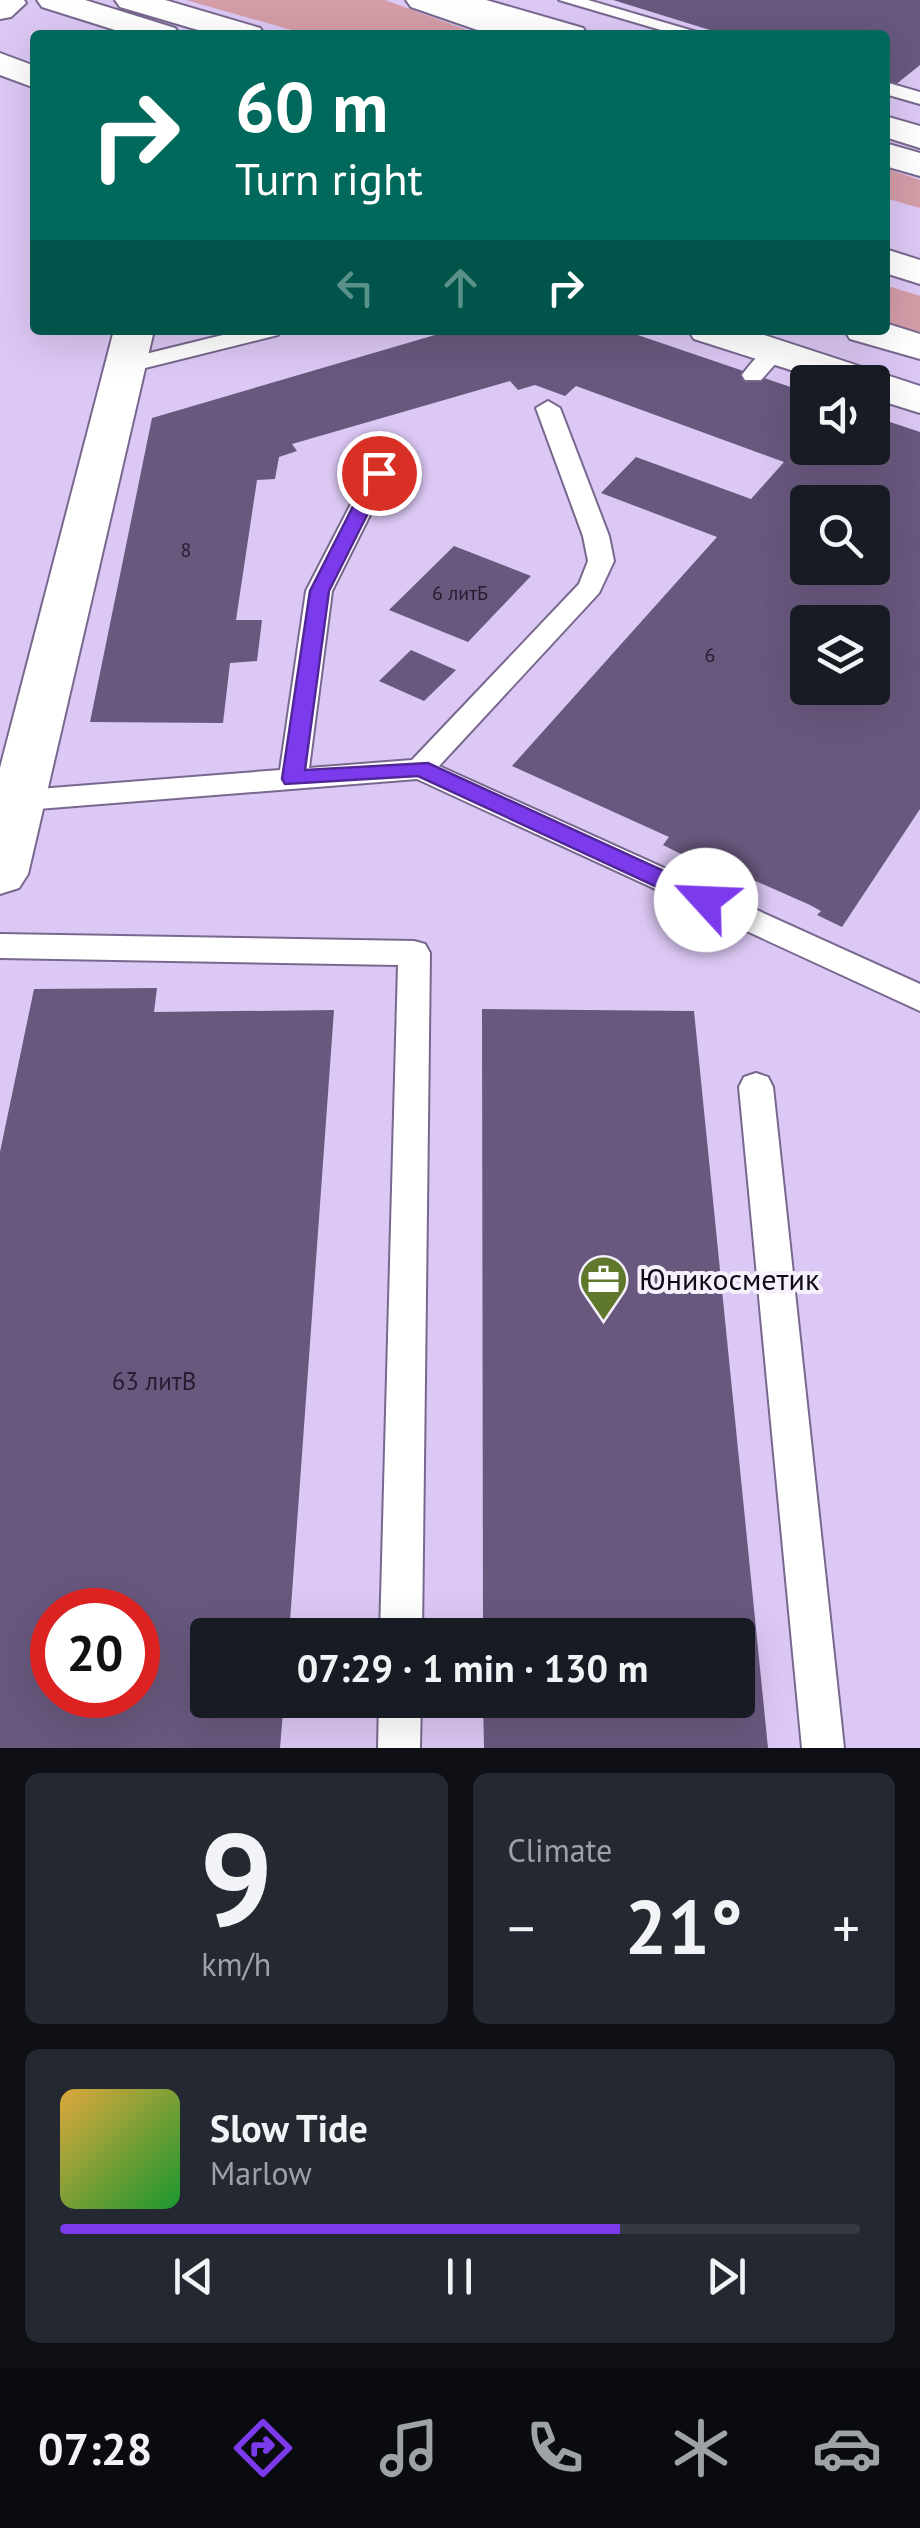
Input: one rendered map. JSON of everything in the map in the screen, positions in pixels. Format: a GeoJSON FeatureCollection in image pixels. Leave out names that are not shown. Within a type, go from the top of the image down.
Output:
{"type":"FeatureCollection","features":[{"type":"Feature","properties":{"kind":"street"},"geometry":{"type":"LineString","coordinates":[[52,0],[222,30]]}},
{"type":"Feature","properties":{"kind":"street"},"geometry":{"type":"LineString","coordinates":[[422,0],[509,30]]}},
{"type":"Feature","properties":{"kind":"street"},"geometry":{"type":"LineString","coordinates":[[452,0],[555,30]]}},
{"type":"Feature","properties":{"kind":"street"},"geometry":{"type":"LineString","coordinates":[[0,63],[30,76]]}},
{"type":"Feature","properties":{"kind":"street"},"geometry":{"type":"LineString","coordinates":[[890,128],[920,137]]}},
{"type":"Feature","properties":{"kind":"street"},"geometry":{"type":"LineString","coordinates":[[890,156],[920,165]]}},
{"type":"Feature","properties":{"kind":"street"},"geometry":{"type":"LineString","coordinates":[[890,263],[920,272]]}},
{"type":"Feature","properties":{"kind":"street"},"geometry":{"type":"LineString","coordinates":[[716,335],[764,363],[790,368]]}},
{"type":"Feature","properties":{"kind":"street"},"geometry":{"type":"LineString","coordinates":[[880,335],[920,347]]}},
{"type":"Feature","properties":{"kind":"street"},"geometry":{"type":"LineString","coordinates":[[0,874],[9,802],[130,348]]}},
{"type":"Feature","properties":{"kind":"street"},"geometry":{"type":"LineString","coordinates":[[890,390],[920,400]]}},
{"type":"Feature","properties":{"kind":"lane"},"geometry":{"type":"LineString","coordinates":[[568,0],[679,30]]}},
{"type":"Feature","properties":{"kind":"lane"},"geometry":{"type":"LineString","coordinates":[[890,89],[920,98]]}},
{"type":"Feature","properties":{"kind":"lane"},"geometry":{"type":"LineString","coordinates":[[130,348],[231,335]]}},
{"type":"Feature","properties":{"kind":"lane"},"geometry":{"type":"LineString","coordinates":[[420,768],[590,588],[601,562],[596,536],[548,408]]}},
{"type":"Feature","properties":{"kind":"lane"},"geometry":{"type":"LineString","coordinates":[[292,779],[320,591],[379,473]]}},
{"type":"Feature","properties":{"kind":"lane"},"geometry":{"type":"LineString","coordinates":[[9,802],[420,768],[920,998]]}},
{"type":"Feature","properties":{"kind":"lane"},"geometry":{"type":"LineString","coordinates":[[0,946],[414,953],[401,1618]]}},
{"type":"Feature","properties":{"kind":"lane"},"geometry":{"type":"LineString","coordinates":[[756,1087],[823,1748]]}},
{"type":"Feature","properties":{"kind":"lane"},"geometry":{"type":"LineString","coordinates":[[399,1748],[400,1718]]}},
{"type":"Feature","properties":{"kind":"shaded area"},"geometry":{"type":"Polygon","coordinates":[[[186,0],[385,0],[467,30],[291,30],[186,0]]]}},
{"type":"Feature","properties":{"kind":"shaded area"},"geometry":{"type":"Polygon","coordinates":[[[890,170],[920,180],[920,208],[890,199],[890,170]]]}},
{"type":"Feature","properties":{"kind":"shaded area"},"geometry":{"type":"Polygon","coordinates":[[[890,287],[920,296],[920,333],[890,324],[890,287]]]}},
{"type":"Feature","properties":{"kind":"building"},"geometry":{"type":"Polygon","coordinates":[[[613,0],[920,0],[920,65],[894,86],[890,85],[890,30],[710,30],[613,0]]]}},
{"type":"Feature","properties":{"kind":"building"},"geometry":{"type":"Polygon","coordinates":[[[435,335],[638,335],[790,387],[790,465],[890,465],[890,422],[920,432],[920,809],[842,927],[817,915],[821,911],[810,905],[692,853],[689,858],[663,845],[669,837],[512,766],[717,537],[601,493],[636,457],[751,499],[784,462],[576,386],[565,396],[535,385],[518,390],[510,381],[292,444],[297,451],[279,457],[275,479],[257,480],[236,620],[262,620],[257,661],[230,663],[223,723],[90,722],[152,418],[435,335]]]}},
{"type":"Feature","properties":{"kind":"building"},"geometry":{"type":"Polygon","coordinates":[[[454,546],[531,576],[468,642],[389,610],[454,546]]]}},
{"type":"Feature","properties":{"kind":"building"},"geometry":{"type":"Polygon","coordinates":[[[411,650],[456,670],[424,701],[379,681],[411,650]]]}},
{"type":"Feature","properties":{"kind":"building"},"geometry":{"type":"Polygon","coordinates":[[[157,988],[154,1012],[334,1010],[290,1618],[190,1618],[190,1718],[282,1718],[280,1748],[0,1748],[0,1152],[34,989],[157,988]]]}},
{"type":"Feature","properties":{"kind":"building","name":"Юникосметик"},"geometry":{"type":"Polygon","coordinates":[[[482,1009],[694,1011],[755,1618],[483,1618],[482,1009]]]}},
{"type":"Feature","properties":{"kind":"building","name":"Юникосметик"},"geometry":{"type":"Polygon","coordinates":[[[755,1619],[768,1748],[484,1748],[483,1718],[755,1718],[755,1619]]]}},
{"type":"Feature","properties":{"kind":"place","name":"Юникосметик"},"geometry":{"type":"Point","coordinates":[604,1322]}},
{"type":"Feature","properties":{"kind":"route"},"geometry":{"type":"LineString","coordinates":[[379,473],[320,591],[292,779],[420,768],[706,900]]}}]}
